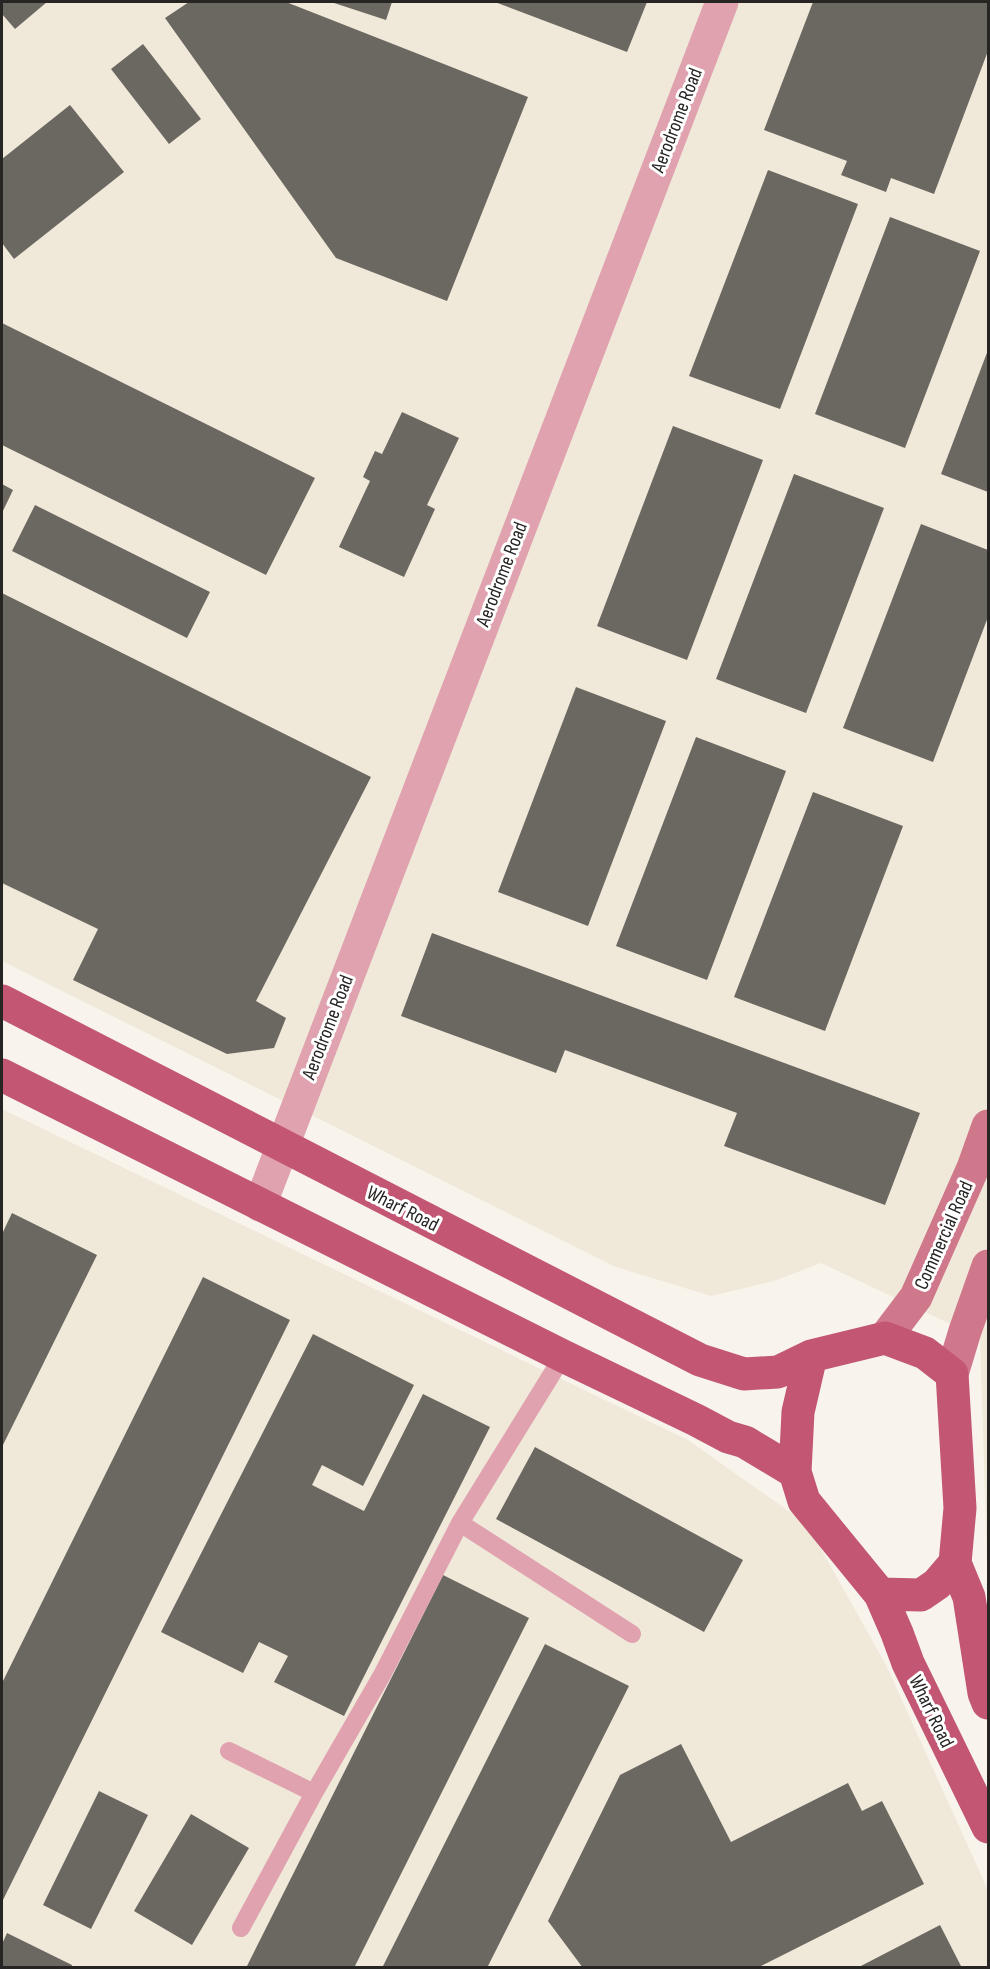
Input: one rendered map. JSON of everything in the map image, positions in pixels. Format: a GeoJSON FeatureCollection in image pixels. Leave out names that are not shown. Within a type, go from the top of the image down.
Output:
{"type":"FeatureCollection","features":[{"type":"Feature","properties":{"kind":"main road","name":"Wharf Road"},"geometry":{"type":"LineString","coordinates":[[2,1002],[700,1360],[744,1374],[778,1372],[811,1356],[885,1338]]}},
{"type":"Feature","properties":{"kind":"main road"},"geometry":{"type":"LineString","coordinates":[[2,1075],[562,1356],[728,1437],[745,1442],[795,1472],[798,1412],[811,1356]]}},
{"type":"Feature","properties":{"kind":"main road","name":"Commercial Road"},"geometry":{"type":"LineString","coordinates":[[885,1338],[916,1297],[973,1168],[988,1126]]}},
{"type":"Feature","properties":{"kind":"main road"},"geometry":{"type":"LineString","coordinates":[[988,1266],[952,1374],[960,1508],[955,1563],[969,1597],[984,1693],[988,1703]]}},
{"type":"Feature","properties":{"kind":"main road"},"geometry":{"type":"LineString","coordinates":[[885,1338],[925,1353],[952,1374]]}},
{"type":"Feature","properties":{"kind":"main road","name":"Wharf Road"},"geometry":{"type":"LineString","coordinates":[[795,1472],[804,1501],[880,1594],[908,1663],[988,1827]]}},
{"type":"Feature","properties":{"kind":"main road"},"geometry":{"type":"LineString","coordinates":[[880,1594],[921,1595],[937,1584],[955,1563]]}},
{"type":"Feature","properties":{"kind":"street","name":"Aerodrome Road"},"geometry":{"type":"LineString","coordinates":[[260,1205],[722,2]]}},
{"type":"Feature","properties":{"kind":"lane"},"geometry":{"type":"LineString","coordinates":[[241,1928],[314,1793],[382,1675],[460,1523],[562,1356]]}},
{"type":"Feature","properties":{"kind":"lane"},"geometry":{"type":"LineString","coordinates":[[460,1523],[632,1634]]}},
{"type":"Feature","properties":{"kind":"lane"},"geometry":{"type":"LineString","coordinates":[[229,1751],[314,1793]]}},
{"type":"Feature","properties":{"kind":"shaded area"},"geometry":{"type":"Polygon","coordinates":[[[2,2],[988,2],[988,1593],[980,1338],[821,1263],[774,1281],[711,1296],[616,1267],[2,961],[2,2]]]}},
{"type":"Feature","properties":{"kind":"shaded area"},"geometry":{"type":"Polygon","coordinates":[[[2,1109],[688,1440],[807,1524],[886,1665],[988,1890],[988,1967],[2,1967],[2,1109]]]}},
{"type":"Feature","properties":{"kind":"building"},"geometry":{"type":"Polygon","coordinates":[[[2,2],[47,2],[15,29],[2,14],[2,2]]]}},
{"type":"Feature","properties":{"kind":"building"},"geometry":{"type":"Polygon","coordinates":[[[189,2],[286,2],[528,97],[447,301],[336,258],[165,18],[189,2]]]}},
{"type":"Feature","properties":{"kind":"building"},"geometry":{"type":"Polygon","coordinates":[[[331,2],[392,2],[386,20],[331,2]]]}},
{"type":"Feature","properties":{"kind":"building"},"geometry":{"type":"Polygon","coordinates":[[[495,2],[647,2],[627,52],[495,2]]]}},
{"type":"Feature","properties":{"kind":"building"},"geometry":{"type":"Polygon","coordinates":[[[813,2],[988,2],[988,51],[934,194],[891,178],[886,192],[841,175],[847,161],[764,130],[813,2]]]}},
{"type":"Feature","properties":{"kind":"building"},"geometry":{"type":"Polygon","coordinates":[[[143,44],[201,119],[169,144],[111,69],[143,44]]]}},
{"type":"Feature","properties":{"kind":"building"},"geometry":{"type":"Polygon","coordinates":[[[70,105],[124,172],[14,259],[2,243],[2,159],[70,105]]]}},
{"type":"Feature","properties":{"kind":"building"},"geometry":{"type":"Polygon","coordinates":[[[768,170],[858,204],[780,409],[689,376],[768,170]]]}},
{"type":"Feature","properties":{"kind":"building"},"geometry":{"type":"Polygon","coordinates":[[[890,217],[980,251],[905,448],[815,414],[890,217]]]}},
{"type":"Feature","properties":{"kind":"building"},"geometry":{"type":"Polygon","coordinates":[[[2,323],[315,478],[266,575],[2,445],[2,323]]]}},
{"type":"Feature","properties":{"kind":"building"},"geometry":{"type":"Polygon","coordinates":[[[988,350],[988,492],[941,474],[988,350]]]}},
{"type":"Feature","properties":{"kind":"building"},"geometry":{"type":"Polygon","coordinates":[[[402,412],[459,438],[427,505],[435,509],[404,577],[339,547],[370,481],[363,477],[375,451],[382,454],[402,412]]]}},
{"type":"Feature","properties":{"kind":"building"},"geometry":{"type":"Polygon","coordinates":[[[673,426],[763,460],[687,660],[597,626],[673,426]]]}},
{"type":"Feature","properties":{"kind":"building"},"geometry":{"type":"Polygon","coordinates":[[[794,474],[884,508],[806,713],[716,679],[794,474]]]}},
{"type":"Feature","properties":{"kind":"building"},"geometry":{"type":"Polygon","coordinates":[[[2,484],[13,490],[2,513],[2,484]]]}},
{"type":"Feature","properties":{"kind":"building"},"geometry":{"type":"Polygon","coordinates":[[[35,505],[210,592],[187,638],[12,551],[35,505]]]}},
{"type":"Feature","properties":{"kind":"building"},"geometry":{"type":"Polygon","coordinates":[[[921,524],[988,550],[988,617],[933,762],[843,728],[921,524]]]}},
{"type":"Feature","properties":{"kind":"building"},"geometry":{"type":"Polygon","coordinates":[[[2,593],[371,777],[256,1001],[286,1018],[274,1048],[227,1054],[73,980],[98,929],[2,883],[2,593]]]}},
{"type":"Feature","properties":{"kind":"building"},"geometry":{"type":"Polygon","coordinates":[[[576,687],[666,721],[588,926],[498,892],[576,687]]]}},
{"type":"Feature","properties":{"kind":"building"},"geometry":{"type":"Polygon","coordinates":[[[696,737],[786,771],[707,980],[616,946],[696,737]]]}},
{"type":"Feature","properties":{"kind":"building"},"geometry":{"type":"Polygon","coordinates":[[[813,792],[903,826],[825,1031],[734,997],[813,792]]]}},
{"type":"Feature","properties":{"kind":"building"},"geometry":{"type":"Polygon","coordinates":[[[432,933],[920,1113],[885,1205],[724,1146],[737,1113],[565,1050],[556,1073],[401,1016],[432,933]]]}},
{"type":"Feature","properties":{"kind":"building"},"geometry":{"type":"Polygon","coordinates":[[[12,1213],[97,1255],[2,1447],[2,1234],[12,1213]]]}},
{"type":"Feature","properties":{"kind":"building"},"geometry":{"type":"Polygon","coordinates":[[[203,1277],[290,1320],[2,1902],[2,1683],[203,1277]]]}},
{"type":"Feature","properties":{"kind":"building"},"geometry":{"type":"Polygon","coordinates":[[[313,1334],[414,1385],[363,1486],[322,1465],[312,1485],[364,1511],[423,1394],[490,1427],[344,1716],[274,1682],[288,1656],[259,1642],[243,1673],[161,1632],[313,1334]]]}},
{"type":"Feature","properties":{"kind":"building"},"geometry":{"type":"Polygon","coordinates":[[[535,1447],[743,1560],[704,1632],[496,1519],[535,1447]]]}},
{"type":"Feature","properties":{"kind":"building"},"geometry":{"type":"Polygon","coordinates":[[[443,1575],[529,1618],[354,1968],[246,1968],[443,1575]]]}},
{"type":"Feature","properties":{"kind":"building"},"geometry":{"type":"Polygon","coordinates":[[[545,1644],[629,1686],[487,1968],[382,1968],[545,1644]]]}},
{"type":"Feature","properties":{"kind":"building"},"geometry":{"type":"Polygon","coordinates":[[[681,1744],[731,1842],[848,1783],[862,1811],[882,1801],[924,1884],[757,1968],[583,1968],[548,1921],[620,1775],[681,1744]]]}},
{"type":"Feature","properties":{"kind":"building"},"geometry":{"type":"Polygon","coordinates":[[[99,1791],[148,1815],[91,1929],[43,1905],[99,1791]]]}},
{"type":"Feature","properties":{"kind":"building"},"geometry":{"type":"Polygon","coordinates":[[[191,1814],[249,1848],[192,1945],[134,1911],[191,1814]]]}},
{"type":"Feature","properties":{"kind":"building"},"geometry":{"type":"Polygon","coordinates":[[[940,1925],[962,1968],[857,1968],[940,1925]]]}},
{"type":"Feature","properties":{"kind":"building"},"geometry":{"type":"Polygon","coordinates":[[[7,1933],[72,1965],[71,1968],[2,1968],[2,1944],[7,1933]]]}}]}
